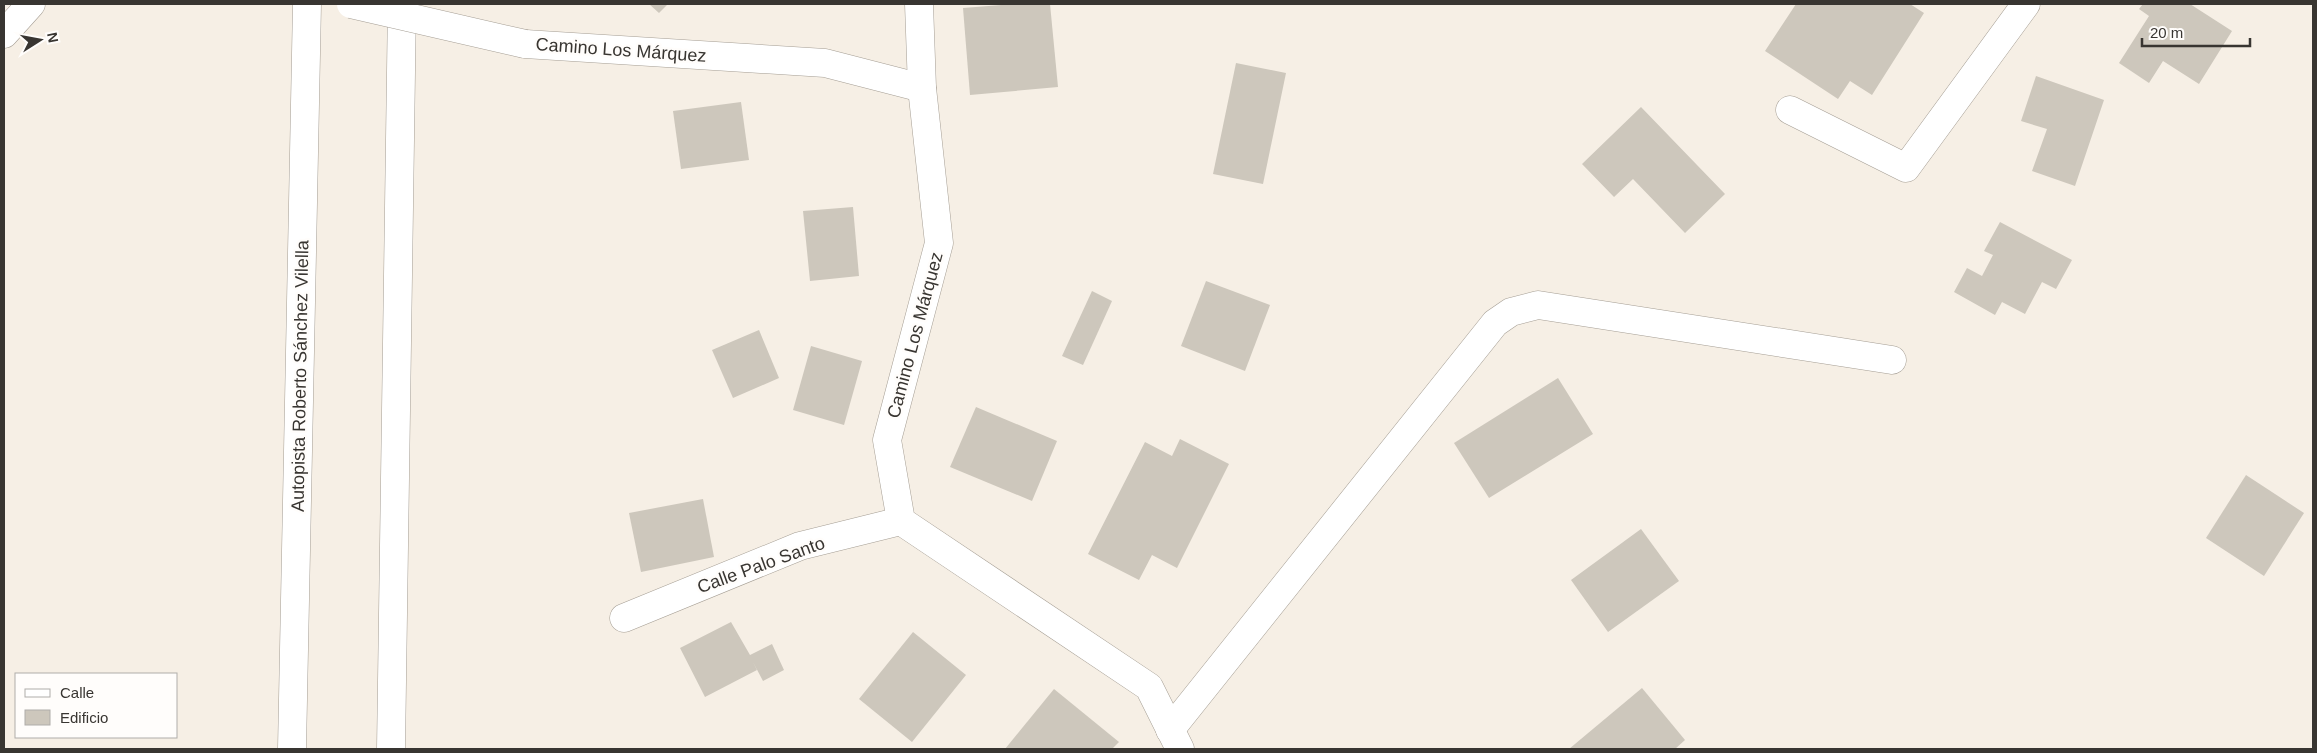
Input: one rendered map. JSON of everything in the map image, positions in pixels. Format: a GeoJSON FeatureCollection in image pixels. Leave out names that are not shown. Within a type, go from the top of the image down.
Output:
{"type":"FeatureCollection","features":[{"type":"Feature","properties":{"kind":"main road"},"geometry":{"type":"LineString","coordinates":[[4,34],[31,4]]}},
{"type":"Feature","properties":{"kind":"main road","name":"Autopista Roberto Sánchez Vilella"},"geometry":{"type":"LineString","coordinates":[[292,749],[308,4]]}},
{"type":"Feature","properties":{"kind":"main road","name":"Camino Los Márquez"},"geometry":{"type":"LineString","coordinates":[[351,4],[525,44],[825,64],[922,88],[939,243],[887,440],[901,521]]}},
{"type":"Feature","properties":{"kind":"main road"},"geometry":{"type":"LineString","coordinates":[[391,749],[402,4]]}},
{"type":"Feature","properties":{"kind":"main road"},"geometry":{"type":"LineString","coordinates":[[920,4],[922,88]]}},
{"type":"Feature","properties":{"kind":"main road"},"geometry":{"type":"LineString","coordinates":[[1790,110],[1906,168],[2026,4]]}},
{"type":"Feature","properties":{"kind":"main road"},"geometry":{"type":"LineString","coordinates":[[901,521],[1149,687],[1175,739],[1495,323],[1512,312],[1538,306],[1892,360]]}},
{"type":"Feature","properties":{"kind":"main road","name":"Calle Palo Santo"},"geometry":{"type":"LineString","coordinates":[[624,618],[800,546],[901,521]]}},
{"type":"Feature","properties":{"kind":"building"},"geometry":{"type":"Polygon","coordinates":[[[649,4],[668,4],[659,13],[649,4]]]}},
{"type":"Feature","properties":{"kind":"building"},"geometry":{"type":"Polygon","coordinates":[[[1014,4],[1050,4],[1058,87],[970,95],[963,8],[1014,4]]]}},
{"type":"Feature","properties":{"kind":"building"},"geometry":{"type":"Polygon","coordinates":[[[1796,4],[1910,4],[1924,13],[1872,95],[1850,81],[1838,99],[1765,51],[1796,4]]]}},
{"type":"Feature","properties":{"kind":"building"},"geometry":{"type":"Polygon","coordinates":[[[2143,4],[2190,4],[2232,31],[2199,84],[2163,61],[2149,83],[2119,63],[2149,16],[2139,9],[2143,4]]]}},
{"type":"Feature","properties":{"kind":"building"},"geometry":{"type":"Polygon","coordinates":[[[1236,63],[1286,73],[1263,184],[1213,174],[1236,63]]]}},
{"type":"Feature","properties":{"kind":"building"},"geometry":{"type":"Polygon","coordinates":[[[2036,76],[2104,100],[2075,186],[2032,171],[2047,129],[2021,121],[2036,76]]]}},
{"type":"Feature","properties":{"kind":"building"},"geometry":{"type":"Polygon","coordinates":[[[741,102],[749,160],[681,169],[673,111],[741,102]]]}},
{"type":"Feature","properties":{"kind":"building"},"geometry":{"type":"Polygon","coordinates":[[[1641,107],[1725,194],[1685,233],[1633,179],[1614,197],[1582,164],[1641,107]]]}},
{"type":"Feature","properties":{"kind":"building"},"geometry":{"type":"Polygon","coordinates":[[[853,207],[859,276],[810,281],[803,211],[853,207]]]}},
{"type":"Feature","properties":{"kind":"building"},"geometry":{"type":"Polygon","coordinates":[[[2000,222],[2072,260],[2056,289],[2042,282],[2025,314],[2002,302],[1995,315],[1954,292],[1967,268],[1982,276],[1993,255],[1984,251],[2000,222]]]}},
{"type":"Feature","properties":{"kind":"building"},"geometry":{"type":"Polygon","coordinates":[[[1206,281],[1270,305],[1245,371],[1181,346],[1206,281]]]}},
{"type":"Feature","properties":{"kind":"building"},"geometry":{"type":"Polygon","coordinates":[[[1092,291],[1112,301],[1083,365],[1062,356],[1092,291]]]}},
{"type":"Feature","properties":{"kind":"building"},"geometry":{"type":"Polygon","coordinates":[[[759,330],[779,378],[733,398],[712,350],[759,330]]]}},
{"type":"Feature","properties":{"kind":"building"},"geometry":{"type":"Polygon","coordinates":[[[811,346],[862,361],[844,425],[793,410],[811,346]]]}},
{"type":"Feature","properties":{"kind":"building"},"geometry":{"type":"Polygon","coordinates":[[[1558,378],[1593,434],[1489,498],[1454,443],[1558,378]]]}},
{"type":"Feature","properties":{"kind":"building"},"geometry":{"type":"Polygon","coordinates":[[[976,407],[1057,441],[1032,501],[950,467],[976,407]]]}},
{"type":"Feature","properties":{"kind":"building"},"geometry":{"type":"Polygon","coordinates":[[[1180,439],[1229,464],[1177,568],[1152,555],[1139,580],[1088,554],[1145,442],[1172,456],[1180,439]]]}},
{"type":"Feature","properties":{"kind":"building"},"geometry":{"type":"Polygon","coordinates":[[[2246,475],[2304,513],[2264,576],[2206,538],[2246,475]]]}},
{"type":"Feature","properties":{"kind":"building"},"geometry":{"type":"Polygon","coordinates":[[[703,499],[714,557],[641,572],[629,513],[703,499]]]}},
{"type":"Feature","properties":{"kind":"building"},"geometry":{"type":"Polygon","coordinates":[[[1641,529],[1679,581],[1608,632],[1571,580],[1641,529]]]}},
{"type":"Feature","properties":{"kind":"building"},"geometry":{"type":"Polygon","coordinates":[[[731,622],[750,655],[772,644],[784,670],[763,681],[753,662],[757,670],[705,697],[680,648],[731,622]]]}},
{"type":"Feature","properties":{"kind":"building"},"geometry":{"type":"Polygon","coordinates":[[[913,632],[966,675],[912,742],[859,699],[913,632]]]}},
{"type":"Feature","properties":{"kind":"building"},"geometry":{"type":"Polygon","coordinates":[[[1642,688],[1685,740],[1675,749],[1569,749],[1642,688]]]}},
{"type":"Feature","properties":{"kind":"building"},"geometry":{"type":"Polygon","coordinates":[[[1054,689],[1119,742],[1112,749],[1005,749],[1054,689]]]}}]}
